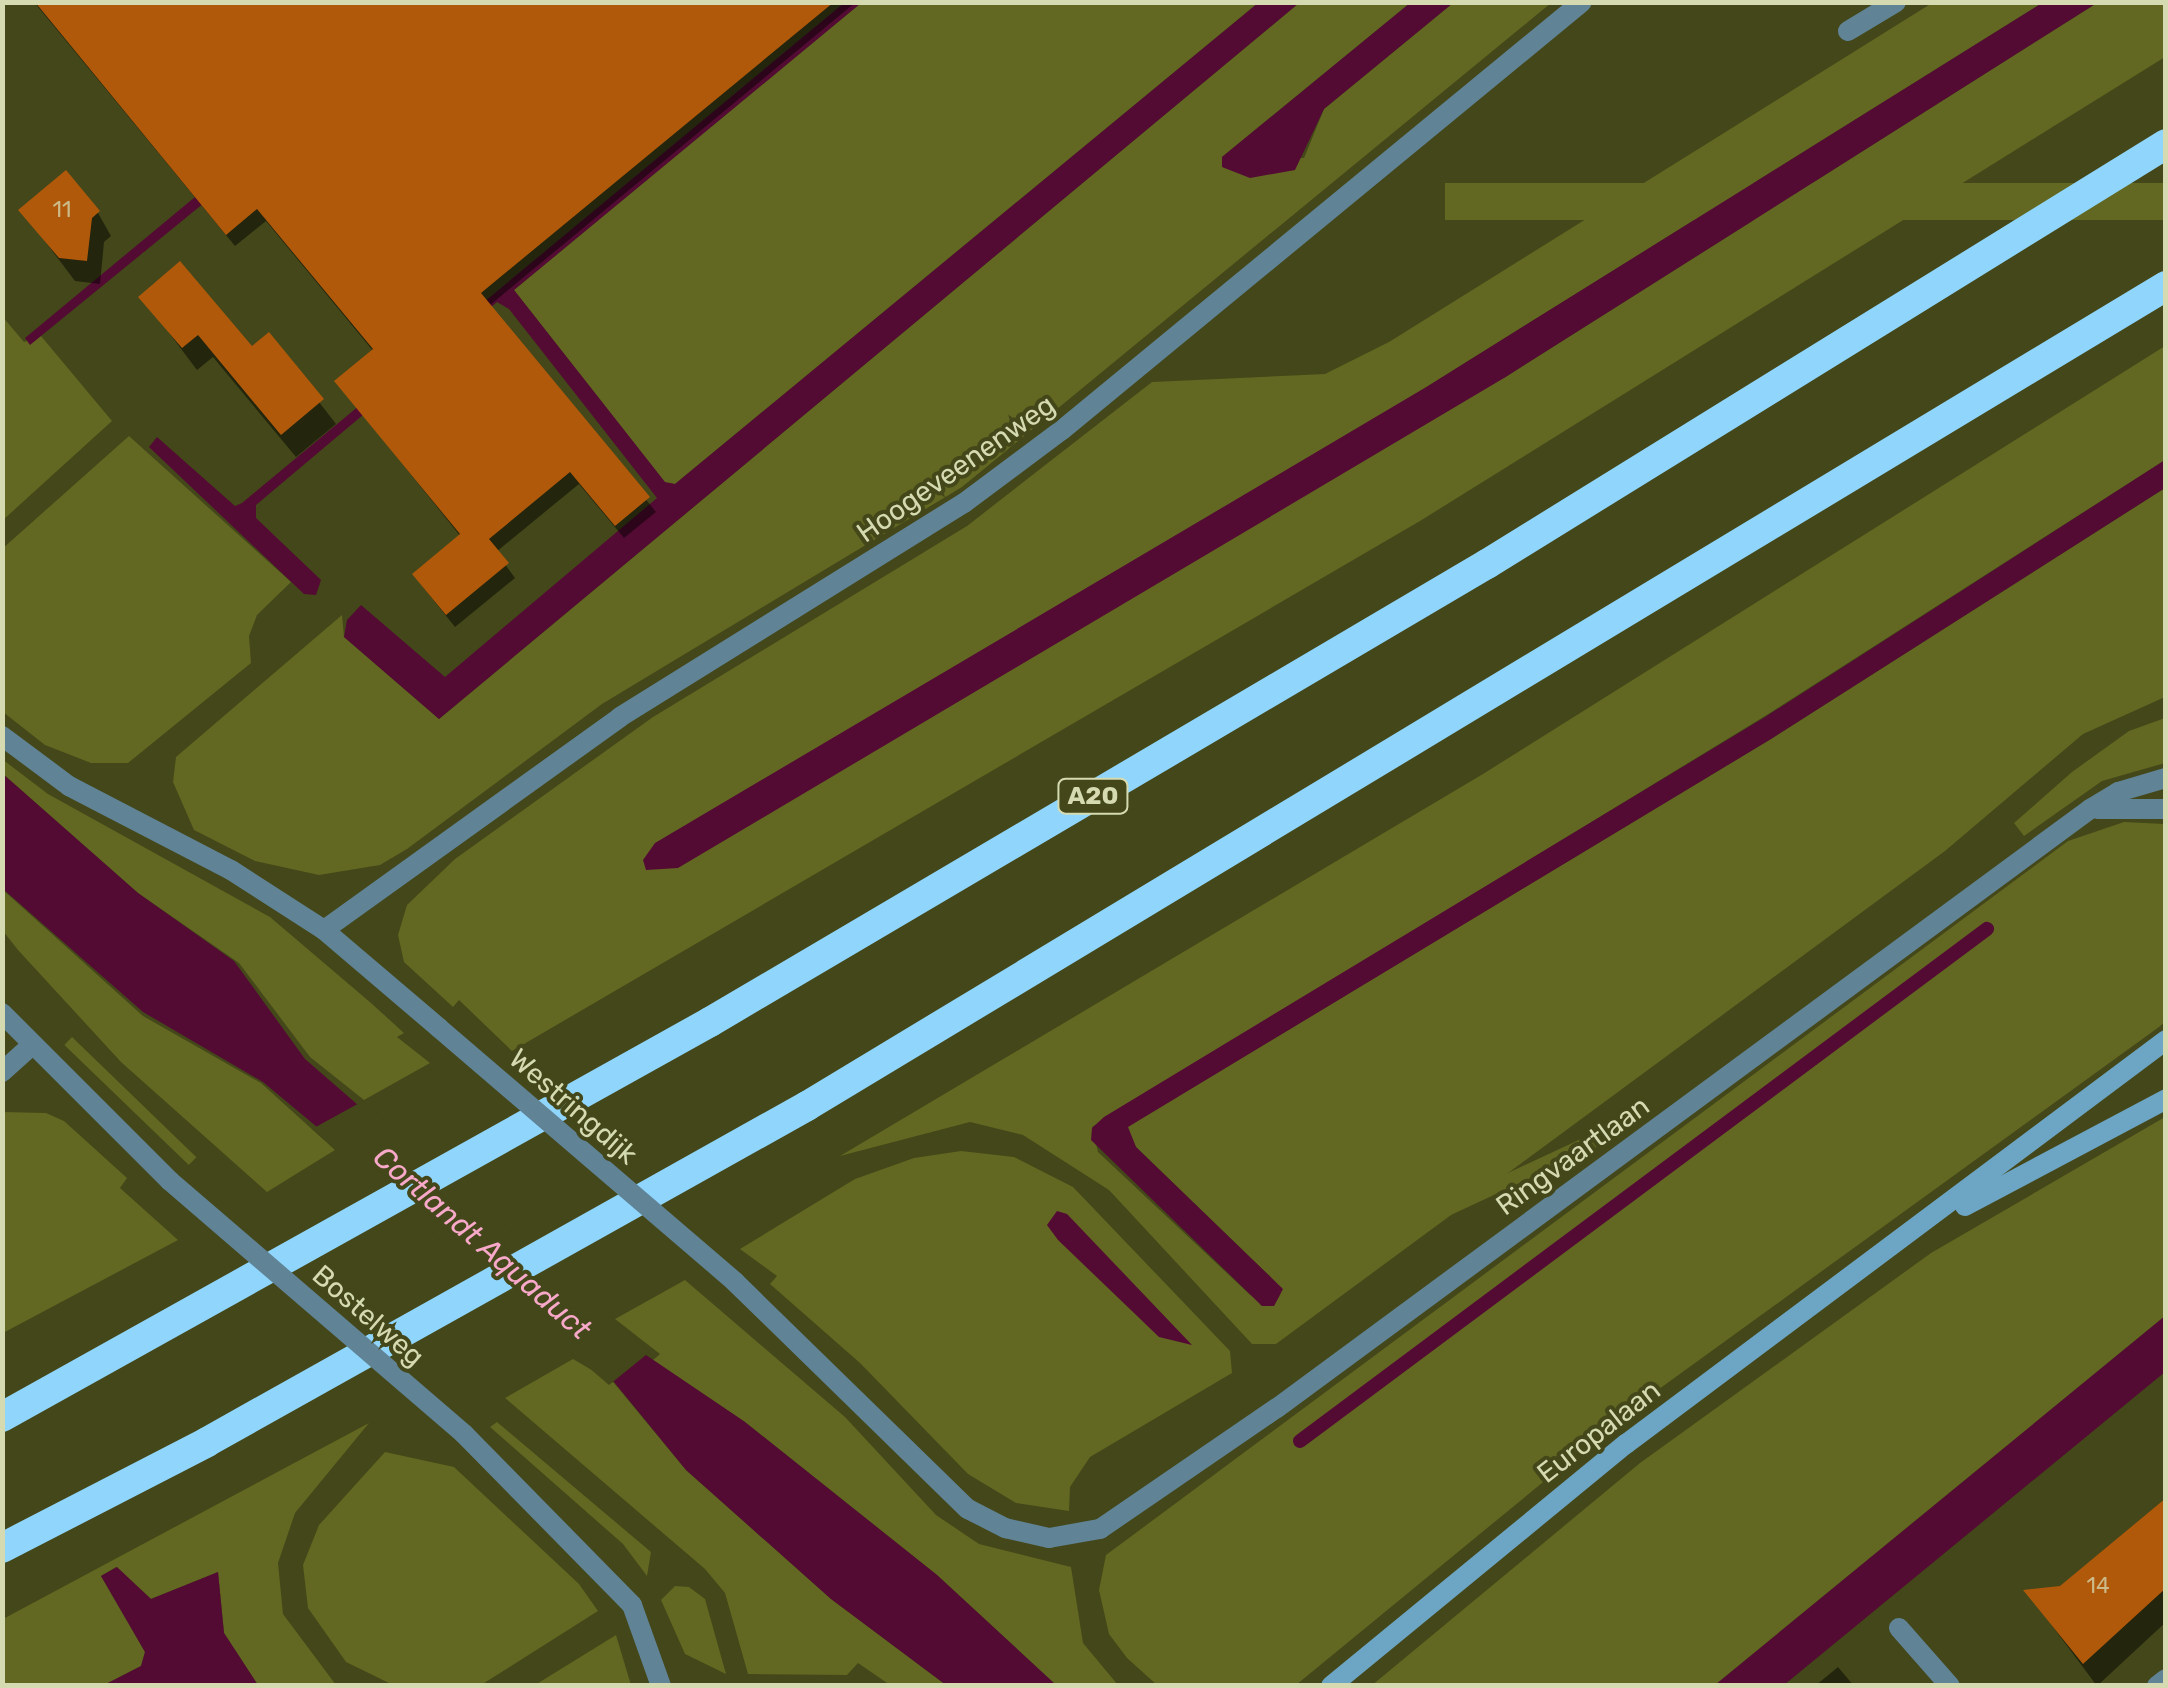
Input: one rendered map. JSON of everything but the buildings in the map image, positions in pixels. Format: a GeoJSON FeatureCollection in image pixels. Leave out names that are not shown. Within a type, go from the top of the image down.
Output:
{"type":"FeatureCollection","features":[{"type":"Feature","properties":{"kind":"highway","name":"A20"},"geometry":{"type":"LineString","coordinates":[[2,1416],[710,1022],[1487,564],[2166,144]]}},
{"type":"Feature","properties":{"kind":"highway"},"geometry":{"type":"LineString","coordinates":[[2,1548],[273,1405],[807,1106],[2166,286]]}},
{"type":"Feature","properties":{"kind":"main road","name":"Europalaan"},"geometry":{"type":"LineString","coordinates":[[1331,1686],[1626,1444],[2166,1040]]}},
{"type":"Feature","properties":{"kind":"main road","name":"Europalaan"},"geometry":{"type":"LineString","coordinates":[[1910,1235],[2166,1099]]}},
{"type":"Feature","properties":{"kind":"street","name":"Hoogeveenenweg"},"geometry":{"type":"LineString","coordinates":[[324,930],[620,717],[964,503],[1078,418],[1582,2]]}},
{"type":"Feature","properties":{"kind":"street"},"geometry":{"type":"LineString","coordinates":[[1848,31],[1896,2]]}},
{"type":"Feature","properties":{"kind":"street","name":"Westringdijk"},"geometry":{"type":"LineString","coordinates":[[2,736],[69,786],[231,870],[324,930],[735,1282],[968,1510],[1005,1528],[1081,1536]]}},
{"type":"Feature","properties":{"kind":"street","name":"Ringvaartlaan"},"geometry":{"type":"LineString","coordinates":[[1081,1536],[1139,1507],[2090,810],[2118,792],[2166,778]]}},
{"type":"Feature","properties":{"kind":"street"},"geometry":{"type":"LineString","coordinates":[[2090,810],[2166,809]]}},
{"type":"Feature","properties":{"kind":"street","name":"Bostelweg"},"geometry":{"type":"LineString","coordinates":[[2,1013],[170,1180],[464,1434],[632,1605],[661,1686]]}},
{"type":"Feature","properties":{"kind":"street"},"geometry":{"type":"LineString","coordinates":[[2,1072],[32,1045]]}},
{"type":"Feature","properties":{"kind":"street"},"geometry":{"type":"LineString","coordinates":[[1900,1628],[1950,1686]]}},
{"type":"Feature","properties":{"kind":"street"},"geometry":{"type":"LineString","coordinates":[[2158,1686],[2166,1679]]}},
{"type":"Feature","properties":{"kind":"green space"},"geometry":{"type":"Polygon","coordinates":[[[861,3],[1258,3],[675,484],[665,483],[514,290],[861,3]]]}},
{"type":"Feature","properties":{"kind":"green space"},"geometry":{"type":"Polygon","coordinates":[[[1299,3],[1410,3],[1222,157],[1304,158],[1324,109],[1453,3],[1551,3],[962,487],[602,704],[407,849],[380,865],[319,875],[255,861],[194,830],[173,782],[176,757],[342,615],[344,637],[439,719],[1299,3]]]}},
{"type":"Feature","properties":{"kind":"green space"},"geometry":{"type":"Polygon","coordinates":[[[1932,3],[2042,3],[1428,386],[1504,378],[2097,3],[2165,3],[2165,57],[1420,521],[512,1051],[459,1000],[453,1007],[404,962],[398,935],[407,905],[455,859],[653,717],[967,526],[1152,382],[1325,374],[1389,342],[1932,3]]]}},
{"type":"Feature","properties":{"kind":"green space"},"geometry":{"type":"Polygon","coordinates":[[[1445,183],[2165,183],[2165,220],[1445,220],[1445,183]]]}},
{"type":"Feature","properties":{"kind":"green space"},"geometry":{"type":"Polygon","coordinates":[[[2,316],[24,342],[41,336],[112,421],[3,520],[2,316]]]}},
{"type":"Feature","properties":{"kind":"green space"},"geometry":{"type":"Polygon","coordinates":[[[2165,346],[2165,460],[1765,716],[1092,1127],[1098,1152],[1262,1306],[1274,1306],[1283,1289],[1136,1147],[1127,1127],[1771,739],[2165,488],[2165,697],[2083,734],[1945,851],[1276,1344],[1252,1344],[1109,1190],[1023,1135],[970,1122],[840,1156],[1483,774],[2165,346]]]}},
{"type":"Feature","properties":{"kind":"green space"},"geometry":{"type":"Polygon","coordinates":[[[129,436],[291,582],[257,615],[249,636],[251,663],[128,763],[91,763],[45,745],[3,712],[2,549],[129,436]]]}},
{"type":"Feature","properties":{"kind":"green space"},"geometry":{"type":"Polygon","coordinates":[[[2165,718],[2165,763],[2102,781],[2024,836],[2014,823],[2072,772],[2129,731],[2165,718]]]}},
{"type":"Feature","properties":{"kind":"green space"},"geometry":{"type":"Polygon","coordinates":[[[2,759],[48,794],[270,917],[404,1033],[397,1037],[430,1063],[364,1100],[310,1057],[239,963],[138,893],[3,774],[2,759]]]}},
{"type":"Feature","properties":{"kind":"green space"},"geometry":{"type":"Polygon","coordinates":[[[2124,822],[2165,824],[2166,1021],[2159,1027],[1637,1405],[1296,1685],[1157,1685],[1127,1658],[1109,1634],[1099,1590],[1106,1555],[2068,841],[2124,822]]]}},
{"type":"Feature","properties":{"kind":"green space"},"geometry":{"type":"Polygon","coordinates":[[[2,889],[143,1016],[261,1083],[335,1150],[267,1192],[121,1062],[18,950],[3,931],[2,889]]]}},
{"type":"Feature","properties":{"kind":"green space"},"geometry":{"type":"Polygon","coordinates":[[[72,1037],[196,1157],[189,1165],[64,1045],[72,1037]]]}},
{"type":"Feature","properties":{"kind":"green space"},"geometry":{"type":"Polygon","coordinates":[[[3,1112],[46,1113],[64,1121],[127,1178],[120,1188],[178,1240],[3,1333],[3,1112]]]}},
{"type":"Feature","properties":{"kind":"green space"},"geometry":{"type":"Polygon","coordinates":[[[2165,1117],[2165,1316],[1715,1685],[1371,1686],[1640,1463],[1931,1253],[2165,1117]]]}},
{"type":"Feature","properties":{"kind":"green space"},"geometry":{"type":"Polygon","coordinates":[[[1598,1131],[1604,1144],[1256,1306],[1250,1293],[1598,1131]]]}},
{"type":"Feature","properties":{"kind":"green space"},"geometry":{"type":"Polygon","coordinates":[[[961,1151],[1014,1157],[1073,1187],[1230,1351],[1232,1373],[1090,1457],[1070,1487],[1069,1511],[1016,1503],[968,1474],[860,1363],[770,1284],[777,1276],[740,1249],[855,1179],[914,1158],[961,1151]]]}},
{"type":"Feature","properties":{"kind":"green space"},"geometry":{"type":"Polygon","coordinates":[[[685,1280],[845,1417],[936,1515],[979,1544],[1071,1567],[1083,1643],[1118,1685],[1056,1685],[937,1575],[745,1422],[653,1360],[660,1354],[615,1319],[685,1280]]]}},
{"type":"Feature","properties":{"kind":"green space"},"geometry":{"type":"Polygon","coordinates":[[[573,1359],[614,1383],[686,1470],[831,1599],[946,1685],[890,1685],[858,1663],[847,1675],[748,1674],[725,1593],[705,1569],[505,1398],[573,1359]]]}},
{"type":"Feature","properties":{"kind":"green space"},"geometry":{"type":"Polygon","coordinates":[[[497,1422],[651,1552],[647,1576],[623,1544],[490,1427],[497,1422]]]}},
{"type":"Feature","properties":{"kind":"green space"},"geometry":{"type":"Polygon","coordinates":[[[369,1423],[295,1513],[278,1563],[283,1614],[336,1685],[258,1685],[224,1633],[218,1572],[151,1599],[116,1567],[101,1576],[145,1652],[141,1666],[104,1685],[3,1686],[3,1619],[369,1423]]]}},
{"type":"Feature","properties":{"kind":"green space"},"geometry":{"type":"Polygon","coordinates":[[[385,1452],[454,1467],[579,1584],[598,1611],[481,1685],[393,1685],[346,1662],[308,1608],[303,1565],[319,1525],[385,1452]]]}},
{"type":"Feature","properties":{"kind":"green space"},"geometry":{"type":"Polygon","coordinates":[[[675,1586],[689,1587],[705,1599],[726,1674],[685,1654],[661,1600],[675,1586]]]}},
{"type":"Feature","properties":{"kind":"green space"},"geometry":{"type":"Polygon","coordinates":[[[616,1635],[631,1685],[535,1685],[616,1635]]]}},
{"type":"Feature","properties":{"kind":"water"},"geometry":{"type":"Polygon","coordinates":[[[429,3],[449,3],[30,345],[25,338],[429,3]]]}},
{"type":"Feature","properties":{"kind":"water"},"geometry":{"type":"Polygon","coordinates":[[[844,3],[861,3],[514,290],[665,482],[675,484],[1258,3],[1299,3],[439,719],[344,637],[347,620],[361,605],[445,677],[657,498],[509,309],[497,302],[256,505],[256,518],[321,580],[316,595],[304,594],[149,447],[157,437],[235,506],[242,503],[844,3]]]}},
{"type":"Feature","properties":{"kind":"water"},"geometry":{"type":"Polygon","coordinates":[[[1410,3],[1453,3],[1324,109],[1295,170],[1250,178],[1222,167],[1222,157],[1410,3]]]}},
{"type":"Feature","properties":{"kind":"water"},"geometry":{"type":"Polygon","coordinates":[[[2042,3],[2097,3],[1504,378],[678,868],[646,870],[643,860],[655,843],[1428,386],[2042,3]]]}},
{"type":"Feature","properties":{"kind":"water"},"geometry":{"type":"Polygon","coordinates":[[[2165,460],[2165,488],[1771,739],[1128,1127],[1136,1147],[1283,1289],[1274,1306],[1262,1306],[1091,1140],[1092,1128],[1104,1117],[1765,717],[2165,460]]]}},
{"type":"Feature","properties":{"kind":"water","name":"Cortlandt Aquaduct"},"geometry":{"type":"Polygon","coordinates":[[[3,774],[138,893],[234,961],[305,1059],[646,1355],[745,1422],[937,1575],[1056,1685],[946,1685],[831,1599],[686,1470],[614,1382],[317,1127],[263,1082],[143,1012],[3,889],[3,774]]]}},
{"type":"Feature","properties":{"kind":"water"},"geometry":{"type":"Polygon","coordinates":[[[1057,1211],[1067,1214],[1192,1345],[1159,1337],[1058,1240],[1047,1225],[1057,1211]]]}},
{"type":"Feature","properties":{"kind":"water"},"geometry":{"type":"Polygon","coordinates":[[[2165,1316],[2165,1372],[1784,1685],[1715,1685],[2165,1316]]]}},
{"type":"Feature","properties":{"kind":"water"},"geometry":{"type":"Polygon","coordinates":[[[117,1567],[151,1599],[218,1572],[224,1633],[258,1685],[104,1685],[141,1666],[145,1652],[101,1576],[117,1567]]]}},
{"type":"Feature","properties":{"kind":"pier"},"geometry":{"type":"Polygon","coordinates":[[[363,1101],[649,1351],[646,1355],[609,1385],[312,1129],[363,1101]]]}},
{"type":"Feature","properties":{"kind":"waterway"},"geometry":{"type":"LineString","coordinates":[[1300,1441],[1987,929]]}}]}
